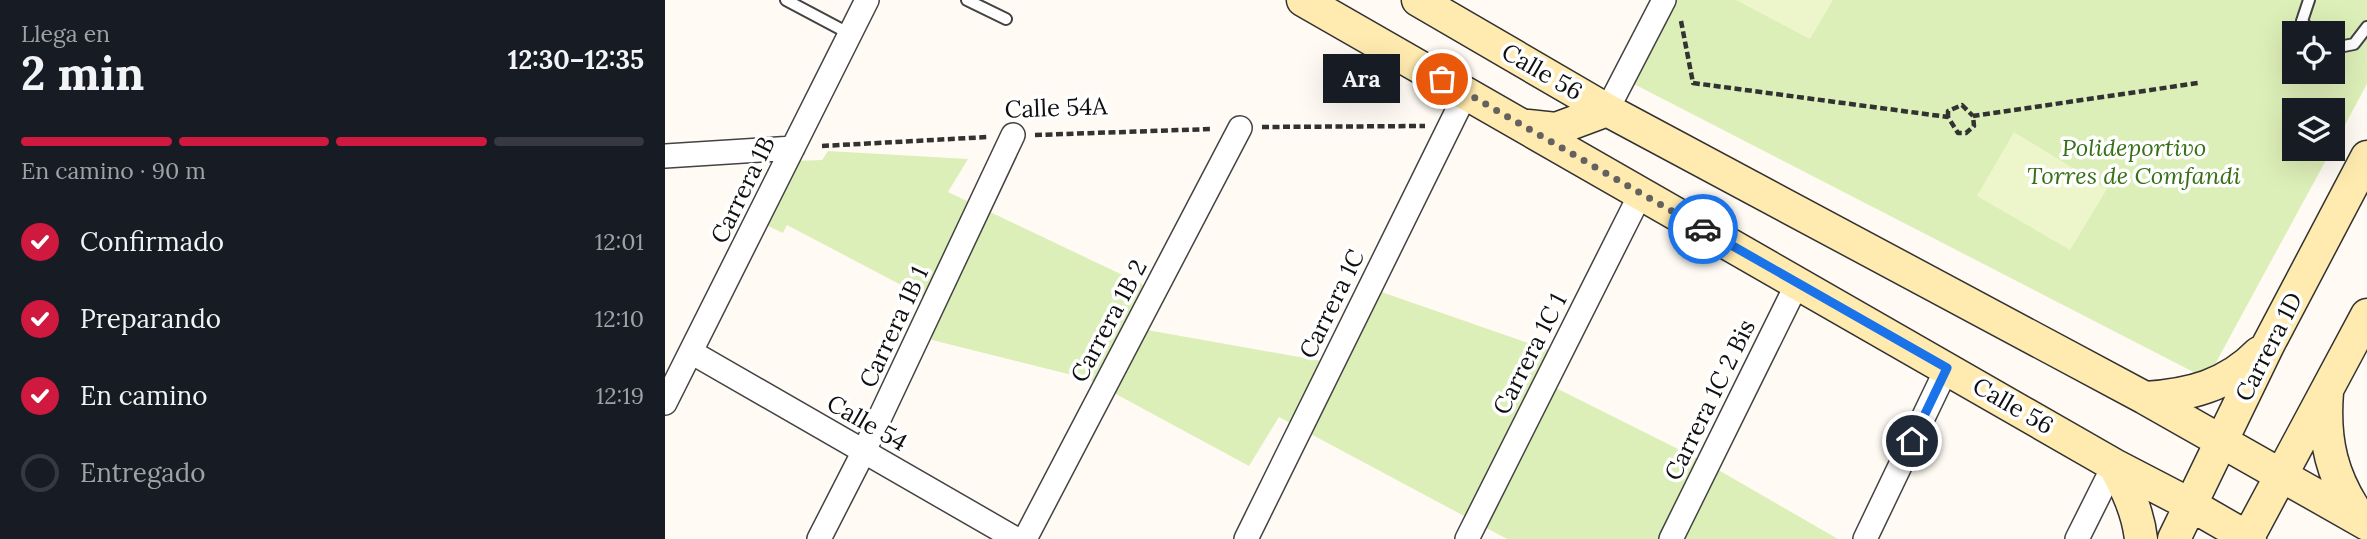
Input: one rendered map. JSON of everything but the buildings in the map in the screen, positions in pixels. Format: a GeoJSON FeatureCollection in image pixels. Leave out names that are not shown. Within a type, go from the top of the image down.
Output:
{"type":"FeatureCollection","features":[{"type":"Feature","properties":{"kind":"street","name":"Carrera 1B"},"geometry":{"type":"LineString","coordinates":[[665,403],[867,0]]}},
{"type":"Feature","properties":{"kind":"street","name":"Calle 56"},"geometry":{"type":"LineString","coordinates":[[1303,0],[2114,466],[2191,505],[2248,539]]}},
{"type":"Feature","properties":{"kind":"street","name":"Calle 56"},"geometry":{"type":"LineString","coordinates":[[1418,0],[1607,110],[2145,398],[2365,523]]}},
{"type":"Feature","properties":{"kind":"street"},"geometry":{"type":"LineString","coordinates":[[1523,124],[1540,129],[1556,129],[1607,110],[1672,6]]}},
{"type":"Feature","properties":{"kind":"street","name":"Carrera 1C"},"geometry":{"type":"LineString","coordinates":[[1246,539],[1466,93]]}},
{"type":"Feature","properties":{"kind":"street","name":"Carrera 1B 2"},"geometry":{"type":"LineString","coordinates":[[1025,539],[1240,128]]}},
{"type":"Feature","properties":{"kind":"street","name":"Carrera 1B 1"},"geometry":{"type":"LineString","coordinates":[[819,539],[864,451],[1013,135]]}},
{"type":"Feature","properties":{"kind":"street"},"geometry":{"type":"LineString","coordinates":[[665,156],[793,148]]}},
{"type":"Feature","properties":{"kind":"street","name":"Carrera 1D"},"geometry":{"type":"LineString","coordinates":[[2174,539],[2268,345],[2367,156]]}},
{"type":"Feature","properties":{"kind":"street","name":"Carrera 1C 1"},"geometry":{"type":"LineString","coordinates":[[1467,539],[1641,193]]}},
{"type":"Feature","properties":{"kind":"street","name":"Carrera 1C 2 Bis"},"geometry":{"type":"LineString","coordinates":[[1671,539],[1797,284]]}},
{"type":"Feature","properties":{"kind":"street"},"geometry":{"type":"LineString","coordinates":[[2248,539],[2367,315]]}},
{"type":"Feature","properties":{"kind":"street"},"geometry":{"type":"LineString","coordinates":[[2145,398],[2187,394],[2210,387],[2232,376],[2268,345]]}},
{"type":"Feature","properties":{"kind":"street","name":"Calle 54"},"geometry":{"type":"LineString","coordinates":[[691,352],[1016,539]]}},
{"type":"Feature","properties":{"kind":"street"},"geometry":{"type":"LineString","coordinates":[[1865,539],[1947,368]]}},
{"type":"Feature","properties":{"kind":"street"},"geometry":{"type":"LineString","coordinates":[[2327,388],[2326,435],[2333,467],[2345,496],[2365,523]]}},
{"type":"Feature","properties":{"kind":"street"},"geometry":{"type":"LineString","coordinates":[[2077,539],[2114,466]]}},
{"type":"Feature","properties":{"kind":"street"},"geometry":{"type":"LineString","coordinates":[[2114,466],[2129,494],[2141,539]]}},
{"type":"Feature","properties":{"kind":"lane"},"geometry":{"type":"LineString","coordinates":[[786,0],[849,34]]}},
{"type":"Feature","properties":{"kind":"lane"},"geometry":{"type":"LineString","coordinates":[[967,0],[1006,19]]}},
{"type":"Feature","properties":{"kind":"lane"},"geometry":{"type":"LineString","coordinates":[[2302,21],[2309,0]]}},
{"type":"Feature","properties":{"kind":"lane"},"geometry":{"type":"LineString","coordinates":[[2345,46],[2354,44],[2367,27]]}},
{"type":"Feature","properties":{"kind":"path"},"geometry":{"type":"LineString","coordinates":[[1672,6],[1693,83],[1948,117]]}},
{"type":"Feature","properties":{"kind":"path"},"geometry":{"type":"LineString","coordinates":[[1973,116],[2198,83]]}},
{"type":"Feature","properties":{"kind":"path"},"geometry":{"type":"LineString","coordinates":[[1962,105],[1973,116],[1974,126],[1966,133],[1958,133],[1948,117],[1948,111],[1962,105]]}},
{"type":"Feature","properties":{"kind":"path","name":"Calle 54A"},"geometry":{"type":"LineString","coordinates":[[793,148],[1013,135],[1450,125]]}},
{"type":"Feature","properties":{"kind":"green space","name":"Polideportivo Torres de Comfandi"},"geometry":{"type":"Polygon","coordinates":[[[1675,0],[2367,0],[2367,84],[2345,125],[2345,98],[2282,98],[2282,161],[2325,161],[2207,379],[1630,82],[1675,0]]]}},
{"type":"Feature","properties":{"kind":"green space"},"geometry":{"type":"Polygon","coordinates":[[[1736,0],[1833,0],[1810,39],[1736,0]]]}},
{"type":"Feature","properties":{"kind":"green space"},"geometry":{"type":"Polygon","coordinates":[[[2014,132],[2107,189],[2070,250],[1977,196],[2014,132]]]}},
{"type":"Feature","properties":{"kind":"green space"},"geometry":{"type":"Polygon","coordinates":[[[828,151],[968,159],[948,192],[1150,288],[1136,328],[1327,362],[1370,288],[1560,354],[1546,383],[1708,464],[1838,539],[1507,539],[1279,417],[1249,466],[1088,379],[932,340],[922,296],[787,225],[783,233],[766,225],[794,161],[822,160],[828,151]]]}},
{"type":"Feature","properties":{"kind":"way so far"},"geometry":{"type":"LineString","coordinates":[[1442,79],[1703,229]]}},
{"type":"Feature","properties":{"kind":"place","name":"Ara"},"geometry":{"type":"Point","coordinates":[1442,79]}},
{"type":"Feature","properties":{"kind":"route"},"geometry":{"type":"LineString","coordinates":[[1703,229],[1947,368],[1912,441]]}}]}
